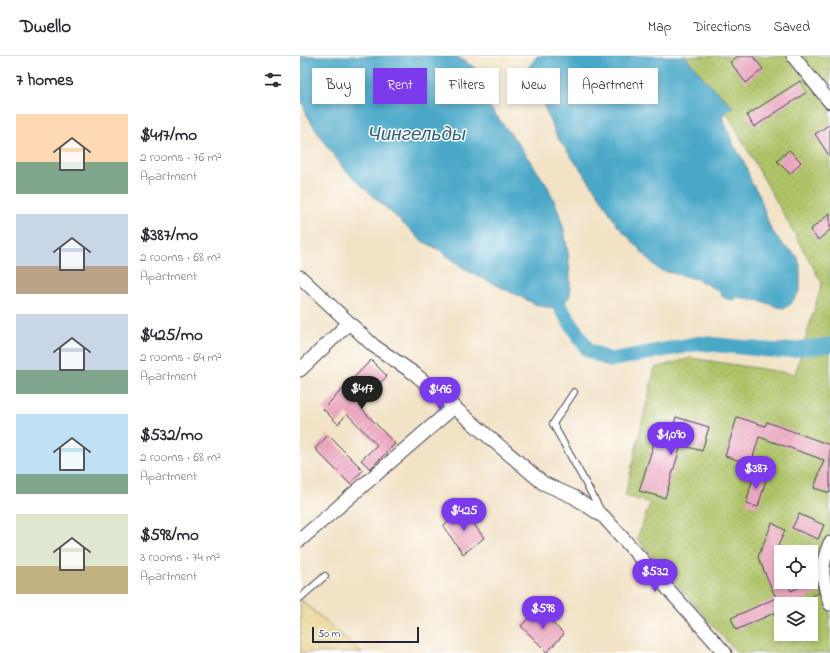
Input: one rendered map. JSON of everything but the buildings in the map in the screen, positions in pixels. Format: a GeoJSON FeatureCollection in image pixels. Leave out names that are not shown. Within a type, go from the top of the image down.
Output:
{"type":"FeatureCollection","features":[{"type":"Feature","properties":{"kind":"street"},"geometry":{"type":"LineString","coordinates":[[793,56],[830,102]]}},
{"type":"Feature","properties":{"kind":"street"},"geometry":{"type":"LineString","coordinates":[[300,277],[374,346],[415,374],[543,483],[574,497],[604,517],[725,653]]}},
{"type":"Feature","properties":{"kind":"street"},"geometry":{"type":"LineString","coordinates":[[300,370],[349,323]]}},
{"type":"Feature","properties":{"kind":"street"},"geometry":{"type":"LineString","coordinates":[[300,540],[454,407]]}},
{"type":"Feature","properties":{"kind":"street"},"geometry":{"type":"LineString","coordinates":[[830,542],[824,556],[822,578],[830,604]]}},
{"type":"Feature","properties":{"kind":"lane"},"geometry":{"type":"LineString","coordinates":[[574,392],[552,424],[604,517]]}},
{"type":"Feature","properties":{"kind":"lane"},"geometry":{"type":"LineString","coordinates":[[300,598],[325,576]]}},
{"type":"Feature","properties":{"kind":"sand"},"geometry":{"type":"Polygon","coordinates":[[[300,599],[362,653],[300,653],[300,599]]]}},
{"type":"Feature","properties":{"kind":"green space"},"geometry":{"type":"Polygon","coordinates":[[[684,56],[830,56],[830,653],[737,653],[637,539],[650,503],[625,496],[655,368],[691,358],[795,374],[822,283],[728,115],[684,56]]]}},
{"type":"Feature","properties":{"kind":"water","name":"Чингельды"},"geometry":{"type":"Polygon","coordinates":[[[300,56],[456,56],[475,68],[435,68],[435,104],[487,104],[517,142],[548,187],[557,207],[564,230],[568,253],[570,296],[560,307],[545,307],[535,304],[466,270],[440,250],[422,241],[344,169],[307,115],[300,95],[300,56]]]}},
{"type":"Feature","properties":{"kind":"water"},"geometry":{"type":"Polygon","coordinates":[[[537,56],[685,56],[707,82],[733,107],[722,116],[734,146],[744,161],[752,184],[759,194],[770,228],[783,245],[796,255],[800,265],[800,290],[791,304],[784,308],[762,301],[738,297],[734,300],[728,299],[723,297],[719,291],[697,279],[659,270],[617,225],[599,195],[557,137],[543,104],[560,104],[560,68],[528,68],[537,56]]]}},
{"type":"Feature","properties":{"kind":"waterway"},"geometry":{"type":"LineString","coordinates":[[560,307],[588,350],[610,360],[700,343],[778,351],[830,345]]}}]}
